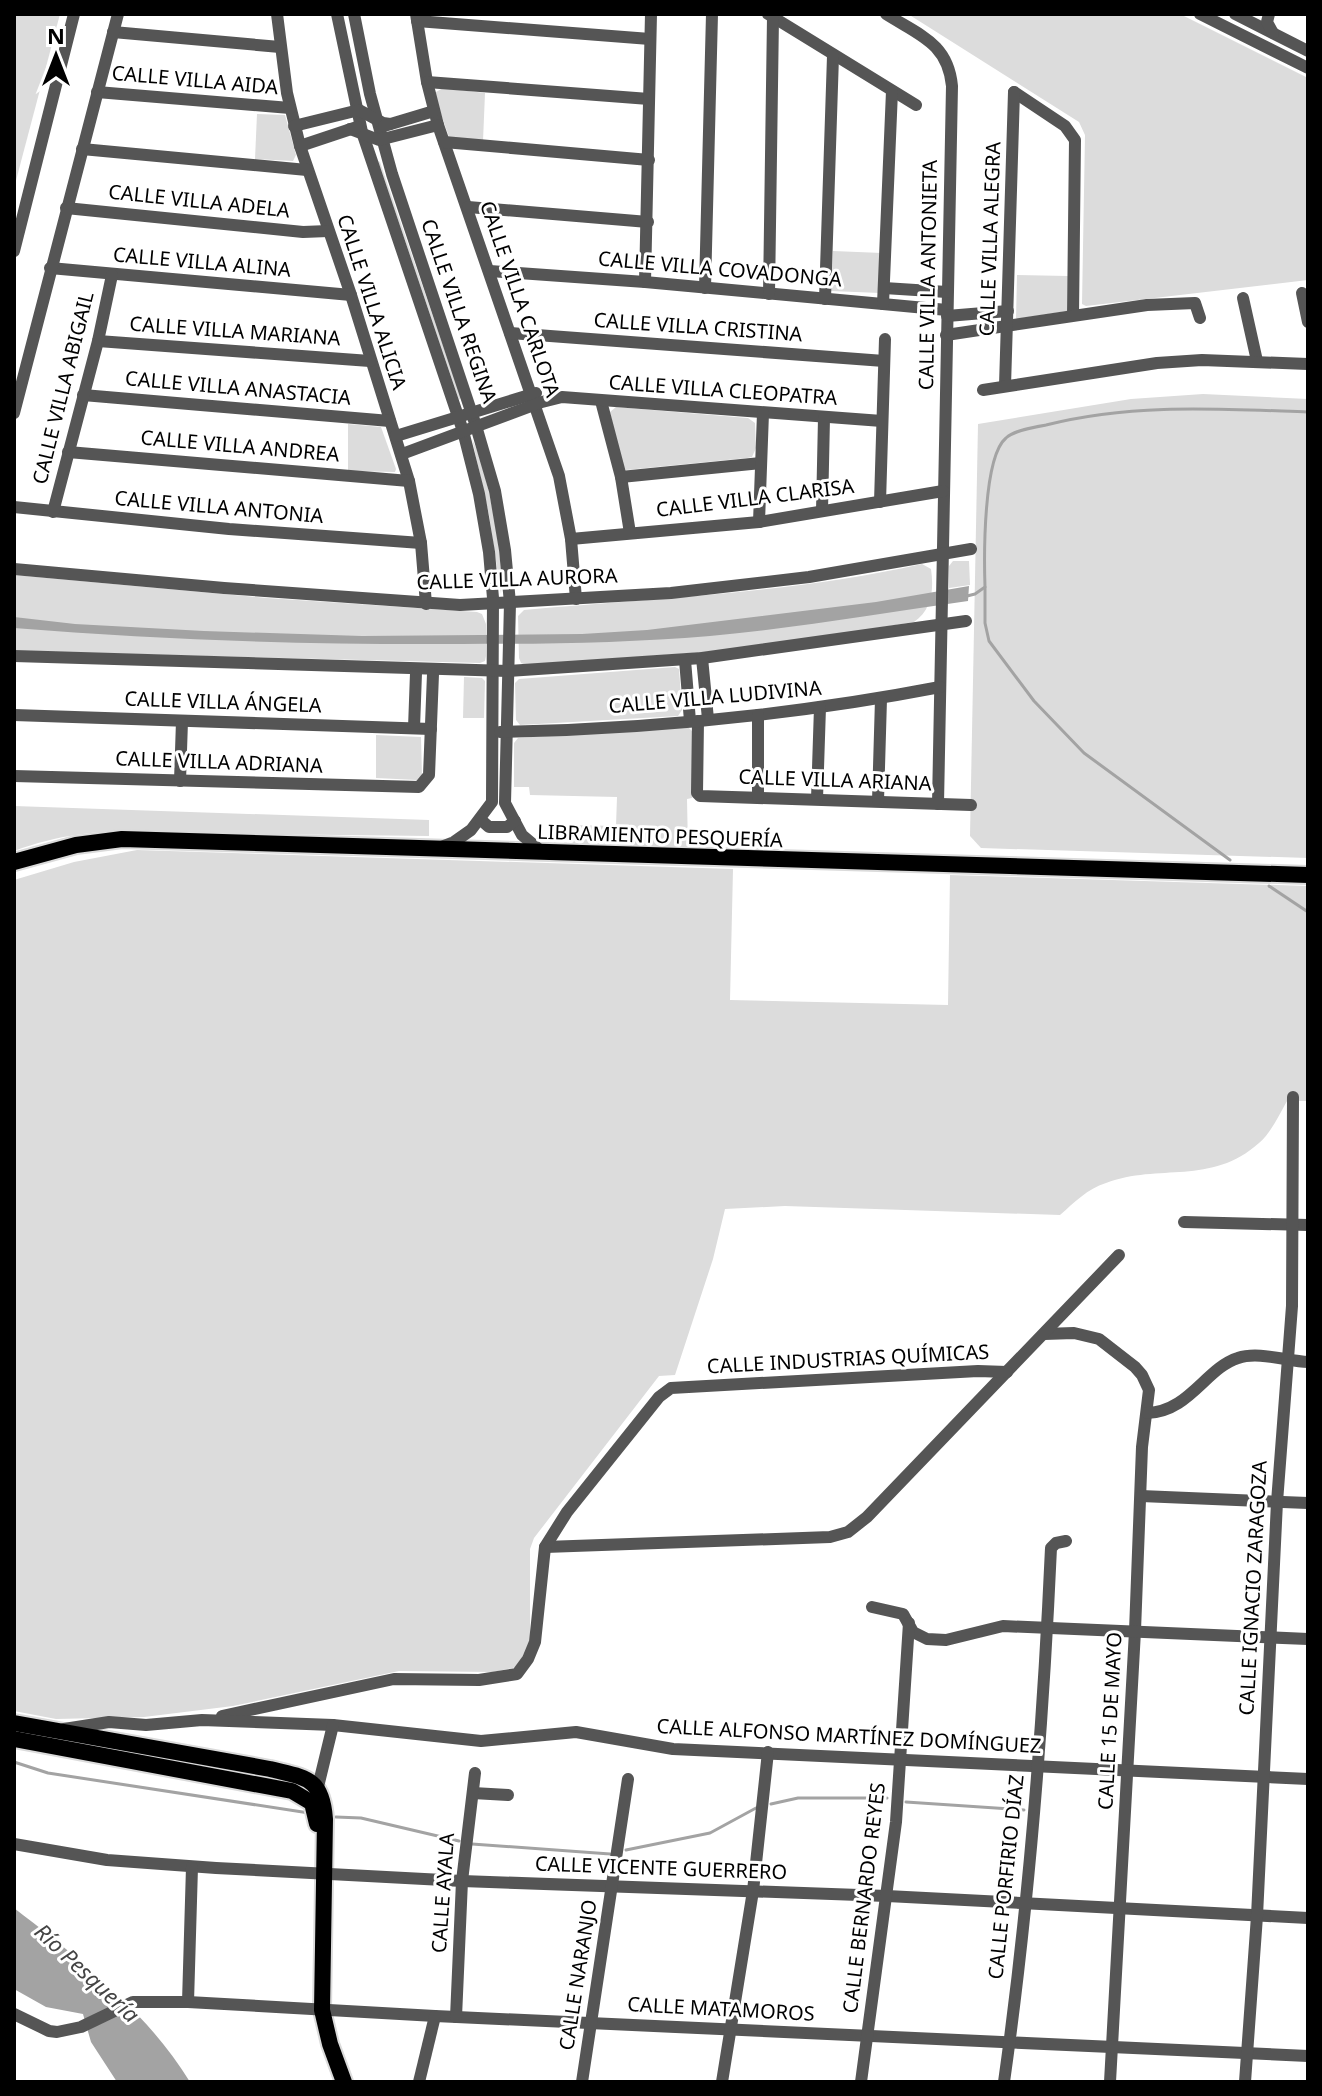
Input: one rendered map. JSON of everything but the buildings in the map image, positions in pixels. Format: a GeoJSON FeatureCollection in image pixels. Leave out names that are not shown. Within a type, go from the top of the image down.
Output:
{"type":"FeatureCollection","features":[{"type":"Feature","properties":{"kind":"main road","name":"LIBRAMIENTO PESQUERÍA"},"geometry":{"type":"LineString","coordinates":[[14,862],[76,845],[122,839],[1308,875]]}},
{"type":"Feature","properties":{"kind":"main road"},"geometry":{"type":"LineString","coordinates":[[14,1723],[55,1740]]}},
{"type":"Feature","properties":{"kind":"main road"},"geometry":{"type":"LineString","coordinates":[[14,1739],[55,1740],[270,1769],[306,1778],[315,1796],[324,1802],[320,1872],[320,2010],[341,2082]]}},
{"type":"Feature","properties":{"kind":"street"},"geometry":{"type":"LineString","coordinates":[[14,251],[74,14]]}},
{"type":"Feature","properties":{"kind":"street"},"geometry":{"type":"LineString","coordinates":[[14,413],[118,14]]}},
{"type":"Feature","properties":{"kind":"street","name":"CALLE VILLA ALICIA"},"geometry":{"type":"LineString","coordinates":[[277,14],[294,126],[409,481],[421,543],[426,604]]}},
{"type":"Feature","properties":{"kind":"street"},"geometry":{"type":"LineString","coordinates":[[337,14],[350,125],[374,129],[433,126]]}},
{"type":"Feature","properties":{"kind":"street","name":"CALLE VILLA REGINA"},"geometry":{"type":"LineString","coordinates":[[354,14],[374,129],[472,412],[499,512],[500,606]]}},
{"type":"Feature","properties":{"kind":"street"},"geometry":{"type":"LineString","coordinates":[[645,282],[651,14]]}},
{"type":"Feature","properties":{"kind":"street"},"geometry":{"type":"LineString","coordinates":[[705,288],[712,14]]}},
{"type":"Feature","properties":{"kind":"street","name":"CALLE VILLA ANTONIETA"},"geometry":{"type":"LineString","coordinates":[[886,14],[940,50],[952,78],[941,624]]}},
{"type":"Feature","properties":{"kind":"street"},"geometry":{"type":"LineString","coordinates":[[1200,14],[1308,68]]}},
{"type":"Feature","properties":{"kind":"street"},"geometry":{"type":"LineString","coordinates":[[1224,26],[1235,25],[1235,14]]}},
{"type":"Feature","properties":{"kind":"street"},"geometry":{"type":"LineString","coordinates":[[1235,14],[1256,20],[1308,51]]}},
{"type":"Feature","properties":{"kind":"street"},"geometry":{"type":"LineString","coordinates":[[770,16],[916,105]]}},
{"type":"Feature","properties":{"kind":"street"},"geometry":{"type":"LineString","coordinates":[[769,294],[770,16]]}},
{"type":"Feature","properties":{"kind":"street"},"geometry":{"type":"LineString","coordinates":[[416,18],[650,39]]}},
{"type":"Feature","properties":{"kind":"street","name":"CALLE VILLA CARLOTA"},"geometry":{"type":"LineString","coordinates":[[416,18],[433,126],[444,142],[468,207],[559,476],[571,539],[576,599]]}},
{"type":"Feature","properties":{"kind":"street"},"geometry":{"type":"LineString","coordinates":[[1224,26],[1256,20]]}},
{"type":"Feature","properties":{"kind":"street"},"geometry":{"type":"LineString","coordinates":[[1256,20],[1268,48]]}},
{"type":"Feature","properties":{"kind":"street"},"geometry":{"type":"LineString","coordinates":[[113,32],[280,47]]}},
{"type":"Feature","properties":{"kind":"street"},"geometry":{"type":"LineString","coordinates":[[1268,48],[1267,41],[1275,34]]}},
{"type":"Feature","properties":{"kind":"street"},"geometry":{"type":"LineString","coordinates":[[825,299],[833,56]]}},
{"type":"Feature","properties":{"kind":"street"},"geometry":{"type":"LineString","coordinates":[[427,82],[649,99]]}},
{"type":"Feature","properties":{"kind":"street"},"geometry":{"type":"LineString","coordinates":[[883,304],[892,91]]}},
{"type":"Feature","properties":{"kind":"street","name":"CALLE VILLA AIDA"},"geometry":{"type":"LineString","coordinates":[[97,92],[290,108]]}},
{"type":"Feature","properties":{"kind":"street","name":"CALLE VILLA ALEGRA"},"geometry":{"type":"LineString","coordinates":[[1005,386],[1016,96],[1065,126],[1074,136],[1073,315]]}},
{"type":"Feature","properties":{"kind":"street"},"geometry":{"type":"LineString","coordinates":[[294,126],[363,102],[374,129],[377,157],[372,161]]}},
{"type":"Feature","properties":{"kind":"street"},"geometry":{"type":"LineString","coordinates":[[350,107],[374,129]]}},
{"type":"Feature","properties":{"kind":"street"},"geometry":{"type":"LineString","coordinates":[[300,146],[374,129],[429,112]]}},
{"type":"Feature","properties":{"kind":"street","name":"CALLE VILLA REGINA"},"geometry":{"type":"LineString","coordinates":[[374,129],[372,161],[463,431],[485,523],[500,606],[509,624],[500,667]]}},
{"type":"Feature","properties":{"kind":"street"},"geometry":{"type":"LineString","coordinates":[[444,142],[649,160]]}},
{"type":"Feature","properties":{"kind":"street"},"geometry":{"type":"LineString","coordinates":[[82,149],[307,170]]}},
{"type":"Feature","properties":{"kind":"street"},"geometry":{"type":"LineString","coordinates":[[468,207],[648,222]]}},
{"type":"Feature","properties":{"kind":"street","name":"CALLE VILLA ADELA"},"geometry":{"type":"LineString","coordinates":[[66,208],[303,232],[328,231]]}},
{"type":"Feature","properties":{"kind":"street","name":"CALLE VILLA ALINA"},"geometry":{"type":"LineString","coordinates":[[50,268],[351,295]]}},
{"type":"Feature","properties":{"kind":"street","name":"CALLE VILLA COVADONGA"},"geometry":{"type":"LineString","coordinates":[[490,271],[645,282],[883,304],[947,313],[1008,311]]}},
{"type":"Feature","properties":{"kind":"street","name":"CALLE VILLA ABIGAIL"},"geometry":{"type":"LineString","coordinates":[[53,512],[112,275]]}},
{"type":"Feature","properties":{"kind":"street"},"geometry":{"type":"LineString","coordinates":[[884,288],[947,292]]}},
{"type":"Feature","properties":{"kind":"street"},"geometry":{"type":"LineString","coordinates":[[1302,293],[1308,322]]}},
{"type":"Feature","properties":{"kind":"street"},"geometry":{"type":"LineString","coordinates":[[1243,298],[1257,361]]}},
{"type":"Feature","properties":{"kind":"street"},"geometry":{"type":"LineString","coordinates":[[946,335],[1073,315],[1192,302],[1197,306],[1200,318]]}},
{"type":"Feature","properties":{"kind":"street","name":"CALLE VILLA CRISTINA"},"geometry":{"type":"LineString","coordinates":[[510,333],[884,361]]}},
{"type":"Feature","properties":{"kind":"street"},"geometry":{"type":"LineString","coordinates":[[880,502],[885,339]]}},
{"type":"Feature","properties":{"kind":"street","name":"CALLE VILLA MARIANA"},"geometry":{"type":"LineString","coordinates":[[98,341],[370,361]]}},
{"type":"Feature","properties":{"kind":"street"},"geometry":{"type":"LineString","coordinates":[[983,390],[1157,363],[1202,360],[1308,364]]}},
{"type":"Feature","properties":{"kind":"street","name":"CALLE VILLA ANASTACIA"},"geometry":{"type":"LineString","coordinates":[[83,395],[390,421]]}},
{"type":"Feature","properties":{"kind":"street","name":"CALLE VILLA CLEOPATRA"},"geometry":{"type":"LineString","coordinates":[[396,436],[472,412],[533,399],[562,397],[882,421]]}},
{"type":"Feature","properties":{"kind":"street","name":"CALLE VILLA CLEOPATRA"},"geometry":{"type":"LineString","coordinates":[[402,454],[476,426],[533,399]]}},
{"type":"Feature","properties":{"kind":"street"},"geometry":{"type":"LineString","coordinates":[[601,401],[621,477],[630,533]]}},
{"type":"Feature","properties":{"kind":"street"},"geometry":{"type":"LineString","coordinates":[[759,522],[763,413]]}},
{"type":"Feature","properties":{"kind":"street"},"geometry":{"type":"LineString","coordinates":[[822,511],[824,418]]}},
{"type":"Feature","properties":{"kind":"street","name":"CALLE VILLA ANDREA"},"geometry":{"type":"LineString","coordinates":[[68,452],[409,481]]}},
{"type":"Feature","properties":{"kind":"street"},"geometry":{"type":"LineString","coordinates":[[621,477],[761,463]]}},
{"type":"Feature","properties":{"kind":"street","name":"CALLE VILLA CLARISA"},"geometry":{"type":"LineString","coordinates":[[571,539],[759,522],[943,491]]}},
{"type":"Feature","properties":{"kind":"street","name":"CALLE VILLA ANTONIA"},"geometry":{"type":"LineString","coordinates":[[14,507],[229,529],[421,543]]}},
{"type":"Feature","properties":{"kind":"street","name":"CALLE VILLA AURORA"},"geometry":{"type":"LineString","coordinates":[[14,569],[426,604],[500,606],[671,593],[809,577],[971,549]]}},
{"type":"Feature","properties":{"kind":"street"},"geometry":{"type":"LineString","coordinates":[[500,606],[500,667],[507,732],[505,803],[522,835],[544,853]]}},
{"type":"Feature","properties":{"kind":"street"},"geometry":{"type":"LineString","coordinates":[[14,656],[424,670],[685,660],[966,621]]}},
{"type":"Feature","properties":{"kind":"street"},"geometry":{"type":"LineString","coordinates":[[938,804],[941,624]]}},
{"type":"Feature","properties":{"kind":"street"},"geometry":{"type":"LineString","coordinates":[[699,720],[702,658]]}},
{"type":"Feature","properties":{"kind":"street"},"geometry":{"type":"LineString","coordinates":[[685,660],[699,720]]}},
{"type":"Feature","properties":{"kind":"street"},"geometry":{"type":"LineString","coordinates":[[484,816],[492,802],[492,732],[500,667]]}},
{"type":"Feature","properties":{"kind":"street"},"geometry":{"type":"LineString","coordinates":[[414,728],[424,670]]}},
{"type":"Feature","properties":{"kind":"street"},"geometry":{"type":"LineString","coordinates":[[424,670],[431,729]]}},
{"type":"Feature","properties":{"kind":"street","name":"CALLE VILLA LUDIVINA"},"geometry":{"type":"LineString","coordinates":[[492,732],[758,715],[881,699],[940,687]]}},
{"type":"Feature","properties":{"kind":"street"},"geometry":{"type":"LineString","coordinates":[[878,801],[881,699]]}},
{"type":"Feature","properties":{"kind":"street"},"geometry":{"type":"LineString","coordinates":[[817,799],[820,707]]}},
{"type":"Feature","properties":{"kind":"street","name":"CALLE VILLA ÁNGELA"},"geometry":{"type":"LineString","coordinates":[[14,715],[431,729]]}},
{"type":"Feature","properties":{"kind":"street"},"geometry":{"type":"LineString","coordinates":[[758,715],[758,797]]}},
{"type":"Feature","properties":{"kind":"street","name":"CALLE VILLA ARIANA"},"geometry":{"type":"LineString","coordinates":[[699,720],[699,795],[971,805]]}},
{"type":"Feature","properties":{"kind":"street"},"geometry":{"type":"LineString","coordinates":[[180,781],[182,721]]}},
{"type":"Feature","properties":{"kind":"street","name":"CALLE VILLA ADRIANA"},"geometry":{"type":"LineString","coordinates":[[14,776],[414,788],[423,784],[429,775],[431,729]]}},
{"type":"Feature","properties":{"kind":"street"},"geometry":{"type":"LineString","coordinates":[[433,848],[454,842],[470,832],[484,816],[497,805],[504,806],[512,817],[510,827],[489,827],[484,816]]}},
{"type":"Feature","properties":{"kind":"street"},"geometry":{"type":"LineString","coordinates":[[470,832],[469,841],[483,850]]}},
{"type":"Feature","properties":{"kind":"street"},"geometry":{"type":"LineString","coordinates":[[506,851],[521,846],[522,835]]}},
{"type":"Feature","properties":{"kind":"street","name":"CALLE IGNACIO ZARAGOZA"},"geometry":{"type":"LineString","coordinates":[[1245,2082],[1257,1916],[1277,1502],[1292,1306],[1293,1097]]}},
{"type":"Feature","properties":{"kind":"street"},"geometry":{"type":"LineString","coordinates":[[1184,1222],[1308,1225]]}},
{"type":"Feature","properties":{"kind":"street"},"geometry":{"type":"LineString","coordinates":[[202,1720],[394,1679],[479,1680],[517,1674],[535,1642],[545,1547],[830,1537],[848,1532],[867,1517],[1119,1255]]}},
{"type":"Feature","properties":{"kind":"street","name":"CALLE 15 DE MAYO"},"geometry":{"type":"LineString","coordinates":[[1044,1334],[1074,1333],[1099,1339],[1135,1367],[1149,1390],[1142,1447],[1110,2082]]}},
{"type":"Feature","properties":{"kind":"street"},"geometry":{"type":"LineString","coordinates":[[1147,1413],[1176,1405],[1231,1361],[1251,1356],[1308,1362]]}},
{"type":"Feature","properties":{"kind":"street","name":"CALLE INDUSTRIAS QUÍMICAS"},"geometry":{"type":"LineString","coordinates":[[545,1547],[567,1512],[659,1397],[671,1388],[1007,1372]]}},
{"type":"Feature","properties":{"kind":"street"},"geometry":{"type":"LineString","coordinates":[[1141,1496],[1308,1503]]}},
{"type":"Feature","properties":{"kind":"street","name":"CALLE PORFIRIO DÍAZ"},"geometry":{"type":"LineString","coordinates":[[1004,2082],[1026,1903],[1048,1627],[1051,1548],[1056,1543],[1066,1541]]}},
{"type":"Feature","properties":{"kind":"street"},"geometry":{"type":"LineString","coordinates":[[872,1607],[903,1614],[919,1637],[946,1640],[1003,1626],[1308,1639]]}},
{"type":"Feature","properties":{"kind":"street","name":"CALLE BERNARDO REYES"},"geometry":{"type":"LineString","coordinates":[[861,2082],[896,1822],[909,1623]]}},
{"type":"Feature","properties":{"kind":"street","name":"CALLE ALFONSO MARTÍNEZ DOMÍNGUEZ"},"geometry":{"type":"LineString","coordinates":[[55,1740],[72,1727],[106,1722],[146,1725],[202,1720],[333,1725],[481,1741],[576,1732],[673,1749],[1308,1779]]}},
{"type":"Feature","properties":{"kind":"street"},"geometry":{"type":"LineString","coordinates":[[315,1796],[333,1725]]}},
{"type":"Feature","properties":{"kind":"street"},"geometry":{"type":"LineString","coordinates":[[722,2082],[753,1891],[768,1752]]}},
{"type":"Feature","properties":{"kind":"street","name":"CALLE AYALA"},"geometry":{"type":"LineString","coordinates":[[456,2017],[462,1881],[475,1773]]}},
{"type":"Feature","properties":{"kind":"street","name":"CALLE NARANJO"},"geometry":{"type":"LineString","coordinates":[[582,2082],[628,1779]]}},
{"type":"Feature","properties":{"kind":"street"},"geometry":{"type":"LineString","coordinates":[[473,1793],[508,1795]]}},
{"type":"Feature","properties":{"kind":"street","name":"CALLE VICENTE GUERRERO"},"geometry":{"type":"LineString","coordinates":[[14,1844],[107,1860],[192,1867],[462,1881],[887,1896],[1308,1918]]}},
{"type":"Feature","properties":{"kind":"street"},"geometry":{"type":"LineString","coordinates":[[188,2002],[192,1867]]}},
{"type":"Feature","properties":{"kind":"street","name":"CALLE MATAMOROS"},"geometry":{"type":"LineString","coordinates":[[14,2014],[52,2032],[81,2027],[133,2002],[188,2002],[1308,2056]]}},
{"type":"Feature","properties":{"kind":"street"},"geometry":{"type":"LineString","coordinates":[[419,2082],[435,2016]]}},
{"type":"Feature","properties":{"kind":"shaded area"},"geometry":{"type":"Polygon","coordinates":[[[14,14],[60,14],[14,188],[14,14]]]}},
{"type":"Feature","properties":{"kind":"shaded area"},"geometry":{"type":"Polygon","coordinates":[[[908,14],[1180,14],[1308,78],[1308,280],[1086,306],[1082,304],[1085,135],[1079,122],[908,14]]]}},
{"type":"Feature","properties":{"kind":"shaded area"},"geometry":{"type":"Polygon","coordinates":[[[443,88],[485,93],[483,141],[449,137],[435,97],[436,92],[443,88]]]}},
{"type":"Feature","properties":{"kind":"shaded area"},"geometry":{"type":"Polygon","coordinates":[[[257,114],[285,115],[296,155],[293,161],[255,159],[257,114]]]}},
{"type":"Feature","properties":{"kind":"shaded area"},"geometry":{"type":"Polygon","coordinates":[[[378,161],[461,398],[459,400],[378,161]]]}},
{"type":"Feature","properties":{"kind":"shaded area"},"geometry":{"type":"Polygon","coordinates":[[[833,251],[882,253],[880,293],[831,291],[833,251]]]}},
{"type":"Feature","properties":{"kind":"shaded area"},"geometry":{"type":"Polygon","coordinates":[[[1017,275],[1068,276],[1067,311],[1016,319],[1017,275]]]}},
{"type":"Feature","properties":{"kind":"shaded area"},"geometry":{"type":"Polygon","coordinates":[[[1203,394],[1308,399],[1308,858],[981,848],[970,836],[978,424],[1131,399],[1203,394]]]}},
{"type":"Feature","properties":{"kind":"shaded area"},"geometry":{"type":"Polygon","coordinates":[[[616,407],[748,418],[755,423],[756,448],[752,457],[747,458],[626,470],[610,412],[616,407]]]}},
{"type":"Feature","properties":{"kind":"shaded area"},"geometry":{"type":"Polygon","coordinates":[[[348,424],[381,427],[395,472],[348,471],[348,424]]]}},
{"type":"Feature","properties":{"kind":"shaded area"},"geometry":{"type":"Polygon","coordinates":[[[472,439],[484,471],[494,515],[501,594],[489,515],[472,439]]]}},
{"type":"Feature","properties":{"kind":"shaded area"},"geometry":{"type":"Polygon","coordinates":[[[953,561],[969,561],[970,585],[949,588],[949,566],[953,561]]]}},
{"type":"Feature","properties":{"kind":"shaded area"},"geometry":{"type":"Polygon","coordinates":[[[922,564],[931,569],[932,591],[925,611],[914,622],[747,649],[526,665],[519,658],[518,616],[524,610],[774,588],[922,564]]]}},
{"type":"Feature","properties":{"kind":"shaded area"},"geometry":{"type":"Polygon","coordinates":[[[14,575],[267,598],[477,612],[482,614],[486,624],[486,656],[485,661],[480,663],[14,651],[14,575]]]}},
{"type":"Feature","properties":{"kind":"shaded area"},"geometry":{"type":"Polygon","coordinates":[[[679,669],[682,710],[678,716],[520,725],[516,720],[515,683],[519,679],[679,669]]]}},
{"type":"Feature","properties":{"kind":"shaded area"},"geometry":{"type":"Polygon","coordinates":[[[464,677],[485,681],[484,718],[463,718],[464,677]]]}},
{"type":"Feature","properties":{"kind":"shaded area"},"geometry":{"type":"Polygon","coordinates":[[[687,726],[692,731],[692,798],[687,799],[688,849],[568,844],[569,825],[616,826],[617,797],[530,795],[529,787],[514,787],[514,743],[518,738],[687,726]]]}},
{"type":"Feature","properties":{"kind":"shaded area"},"geometry":{"type":"Polygon","coordinates":[[[376,735],[421,737],[422,776],[417,780],[376,778],[376,735]]]}},
{"type":"Feature","properties":{"kind":"shaded area"},"geometry":{"type":"Polygon","coordinates":[[[14,806],[429,820],[429,836],[116,831],[40,842],[14,851],[14,806]]]}},
{"type":"Feature","properties":{"kind":"shaded area"},"geometry":{"type":"Polygon","coordinates":[[[137,850],[733,869],[730,1000],[948,1005],[950,875],[1308,886],[1308,1101],[1287,1101],[1259,1143],[1222,1165],[1126,1177],[1106,1183],[1087,1192],[1060,1215],[785,1206],[725,1209],[713,1259],[675,1375],[659,1376],[534,1538],[530,1549],[530,1643],[517,1667],[493,1672],[399,1671],[233,1706],[144,1717],[56,1719],[14,1711],[14,880],[74,862],[137,850]]]}},
{"type":"Feature","properties":{"kind":"water"},"geometry":{"type":"Polygon","coordinates":[[[969,586],[968,601],[742,633],[617,642],[294,643],[14,628],[14,617],[75,624],[362,636],[582,634],[647,630],[876,602],[969,586]]]}},
{"type":"Feature","properties":{"kind":"water","name":"Río Pesquería"},"geometry":{"type":"Polygon","coordinates":[[[14,1908],[63,1946],[133,2009],[173,2056],[190,2082],[117,2082],[91,2042],[83,2014],[46,2007],[14,1989],[14,1908]]]}},
{"type":"Feature","properties":{"kind":"waterway"},"geometry":{"type":"LineString","coordinates":[[967,596],[985,587],[989,486],[998,449],[1010,435],[1079,418],[1144,410],[1308,412]]}},
{"type":"Feature","properties":{"kind":"waterway"},"geometry":{"type":"LineString","coordinates":[[985,587],[985,623],[989,641],[1034,701],[1084,753],[1230,860]]}},
{"type":"Feature","properties":{"kind":"waterway"},"geometry":{"type":"LineString","coordinates":[[1269,886],[1308,912]]}},
{"type":"Feature","properties":{"kind":"waterway"},"geometry":{"type":"LineString","coordinates":[[14,1762],[48,1773],[309,1813]]}},
{"type":"Feature","properties":{"kind":"waterway"},"geometry":{"type":"LineString","coordinates":[[771,1804],[798,1798],[887,1798]]}},
{"type":"Feature","properties":{"kind":"waterway"},"geometry":{"type":"LineString","coordinates":[[906,1802],[1024,1810]]}},
{"type":"Feature","properties":{"kind":"waterway"},"geometry":{"type":"LineString","coordinates":[[626,1850],[710,1833],[756,1808]]}},
{"type":"Feature","properties":{"kind":"waterway"},"geometry":{"type":"LineString","coordinates":[[336,1817],[361,1818],[459,1841]]}},
{"type":"Feature","properties":{"kind":"waterway"},"geometry":{"type":"LineString","coordinates":[[472,1844],[610,1854]]}}]}
